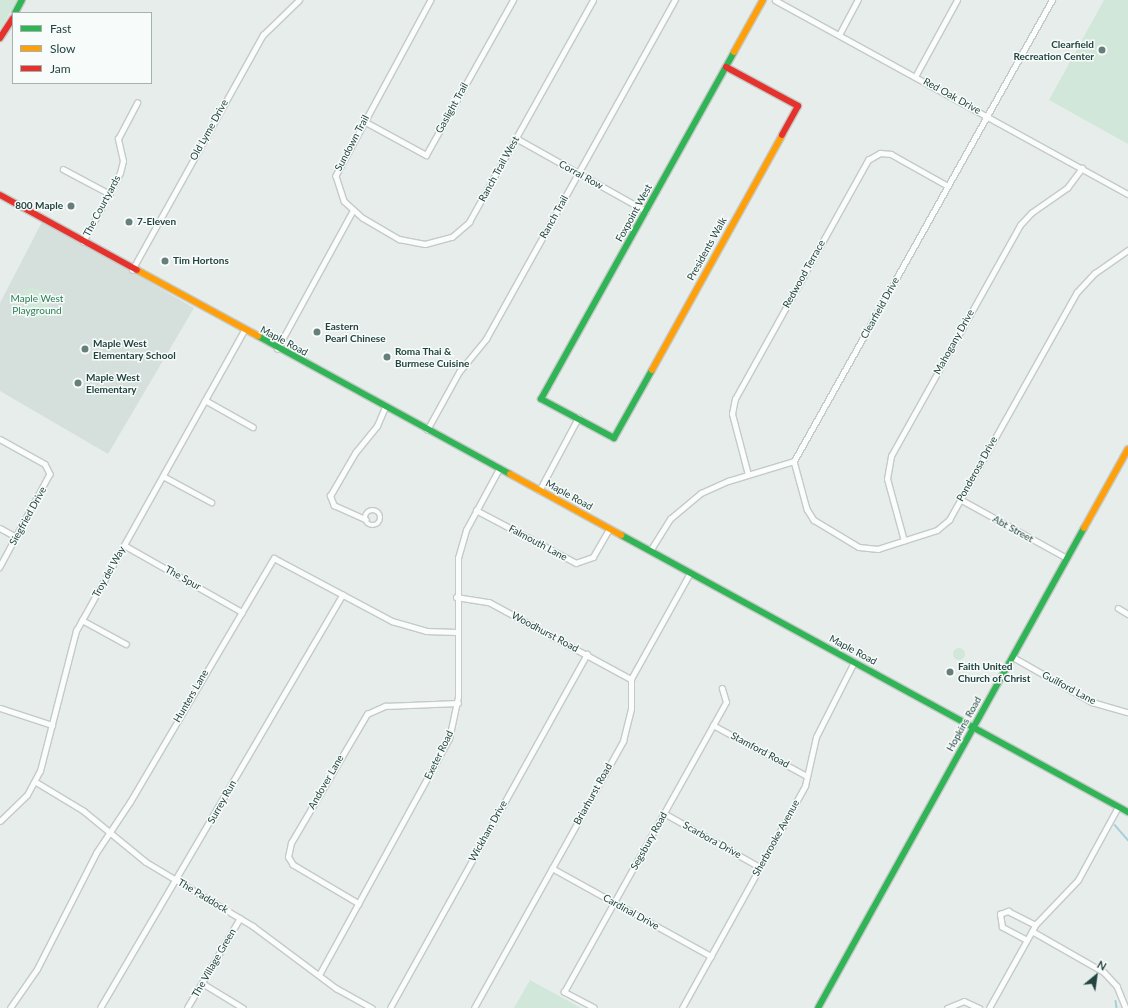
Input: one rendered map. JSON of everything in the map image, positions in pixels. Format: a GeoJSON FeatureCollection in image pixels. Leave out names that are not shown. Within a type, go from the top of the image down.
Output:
{"type":"FeatureCollection","features":[{"type":"Feature","properties":{"kind":"street"},"geometry":{"type":"LineString","coordinates":[[16,12],[22,0]]}},
{"type":"Feature","properties":{"kind":"street","name":"Old Lyme Drive"},"geometry":{"type":"LineString","coordinates":[[132,270],[263,35],[300,0]]}},
{"type":"Feature","properties":{"kind":"street","name":"Sundown Trail"},"geometry":{"type":"LineString","coordinates":[[353,210],[340,195],[336,170],[431,0]]}},
{"type":"Feature","properties":{"kind":"street","name":"Gaslight Trail"},"geometry":{"type":"LineString","coordinates":[[364,120],[426,155],[513,0]]}},
{"type":"Feature","properties":{"kind":"street","name":"Ranch Trail West"},"geometry":{"type":"LineString","coordinates":[[353,210],[407,241],[431,243],[452,237],[469,222],[593,0]]}},
{"type":"Feature","properties":{"kind":"street","name":"Ranch Trail"},"geometry":{"type":"LineString","coordinates":[[427,430],[459,372],[486,339],[675,0]]}},
{"type":"Feature","properties":{"kind":"street","name":"Foxpoint West"},"geometry":{"type":"LineString","coordinates":[[578,418],[541,399],[763,0]]}},
{"type":"Feature","properties":{"kind":"street","name":"Red Oak Drive"},"geometry":{"type":"LineString","coordinates":[[775,0],[916,75],[1128,194]]}},
{"type":"Feature","properties":{"kind":"street"},"geometry":{"type":"LineString","coordinates":[[839,35],[858,0]]}},
{"type":"Feature","properties":{"kind":"street"},"geometry":{"type":"LineString","coordinates":[[916,75],[957,0]]}},
{"type":"Feature","properties":{"kind":"street","name":"Clearfield Drive"},"geometry":{"type":"LineString","coordinates":[[794,461],[1052,0]]}},
{"type":"Feature","properties":{"kind":"street"},"geometry":{"type":"LineString","coordinates":[[0,38],[12,20]]}},
{"type":"Feature","properties":{"kind":"street","name":"Presidents Walk"},"geometry":{"type":"LineString","coordinates":[[578,418],[614,438],[798,106],[726,67]]}},
{"type":"Feature","properties":{"kind":"street","name":"The Courtyards"},"geometry":{"type":"LineString","coordinates":[[83,242],[110,194],[123,161],[118,139],[137,102]]}},
{"type":"Feature","properties":{"kind":"street","name":"Corral Row"},"geometry":{"type":"LineString","coordinates":[[516,138],[646,211]]}},
{"type":"Feature","properties":{"kind":"street","name":"Redwood Terrace"},"geometry":{"type":"LineString","coordinates":[[748,475],[732,414],[735,399],[868,160],[880,153],[891,154],[948,186]]}},
{"type":"Feature","properties":{"kind":"street","name":"Mahogany Drive"},"geometry":{"type":"LineString","coordinates":[[904,541],[888,479],[890,458],[1020,225],[1031,213],[1067,188],[1082,168]]}},
{"type":"Feature","properties":{"kind":"street"},"geometry":{"type":"LineString","coordinates":[[63,169],[110,194]]}},
{"type":"Feature","properties":{"kind":"street","name":"Maple Road"},"geometry":{"type":"LineString","coordinates":[[0,195],[132,270],[974,726],[1128,812]]}},
{"type":"Feature","properties":{"kind":"street"},"geometry":{"type":"LineString","coordinates":[[277,349],[353,210]]}},
{"type":"Feature","properties":{"kind":"street","name":"Ponderosa Drive"},"geometry":{"type":"LineString","coordinates":[[794,461],[807,509],[822,528],[866,548],[904,541],[943,527],[1077,292],[1095,273],[1128,250]]}},
{"type":"Feature","properties":{"kind":"street","name":"Troy del Way"},"geometry":{"type":"LineString","coordinates":[[0,821],[36,782],[52,725],[72,640],[244,330]]}},
{"type":"Feature","properties":{"kind":"street"},"geometry":{"type":"LineString","coordinates":[[205,400],[253,427]]}},
{"type":"Feature","properties":{"kind":"street"},"geometry":{"type":"LineString","coordinates":[[366,520],[361,521],[334,506],[330,496],[355,453],[377,426],[385,407]]}},
{"type":"Feature","properties":{"kind":"street"},"geometry":{"type":"LineString","coordinates":[[539,491],[578,418]]}},
{"type":"Feature","properties":{"kind":"street","name":"Siegfried Drive"},"geometry":{"type":"LineString","coordinates":[[0,439],[45,464],[49,478],[0,567]]}},
{"type":"Feature","properties":{"kind":"street","name":"Hopkins Road"},"geometry":{"type":"LineString","coordinates":[[818,1008],[1128,449]]}},
{"type":"Feature","properties":{"kind":"street"},"geometry":{"type":"LineString","coordinates":[[650,551],[670,519],[685,504],[714,487],[794,461]]}},
{"type":"Feature","properties":{"kind":"street","name":"Exeter Road"},"geometry":{"type":"LineString","coordinates":[[319,975],[445,749],[458,704],[456,596],[458,558],[476,510],[499,469]]}},
{"type":"Feature","properties":{"kind":"street"},"geometry":{"type":"LineString","coordinates":[[163,476],[211,502]]}},
{"type":"Feature","properties":{"kind":"street","name":"Abt Street"},"geometry":{"type":"LineString","coordinates":[[960,499],[1067,558]]}},
{"type":"Feature","properties":{"kind":"street","name":"Falmouth Lane"},"geometry":{"type":"LineString","coordinates":[[476,510],[576,563],[593,557],[609,529]]}},
{"type":"Feature","properties":{"kind":"street"},"geometry":{"type":"LineString","coordinates":[[0,528],[16,537]]}},
{"type":"Feature","properties":{"kind":"street","name":"The Spur"},"geometry":{"type":"LineString","coordinates":[[124,545],[242,612]]}},
{"type":"Feature","properties":{"kind":"street","name":"Hunters Lane"},"geometry":{"type":"LineString","coordinates":[[10,1008],[37,969],[109,832],[274,558],[403,626],[456,632]]}},
{"type":"Feature","properties":{"kind":"street","name":"Briarhurst Road"},"geometry":{"type":"LineString","coordinates":[[474,1008],[626,733],[631,678],[690,573]]}},
{"type":"Feature","properties":{"kind":"street","name":"Surrey Run"},"geometry":{"type":"LineString","coordinates":[[100,1008],[122,965],[177,881],[342,595]]}},
{"type":"Feature","properties":{"kind":"street","name":"Woodhurst Road"},"geometry":{"type":"LineString","coordinates":[[456,596],[489,602],[631,678]]}},
{"type":"Feature","properties":{"kind":"street"},"geometry":{"type":"LineString","coordinates":[[1118,608],[1128,614]]}},
{"type":"Feature","properties":{"kind":"street"},"geometry":{"type":"LineString","coordinates":[[82,620],[126,644]]}},
{"type":"Feature","properties":{"kind":"street","name":"Wickham Drive"},"geometry":{"type":"LineString","coordinates":[[390,1008],[587,654]]}},
{"type":"Feature","properties":{"kind":"street","name":"Guilford Lane"},"geometry":{"type":"LineString","coordinates":[[1013,657],[1092,702],[1128,712]]}},
{"type":"Feature","properties":{"kind":"street","name":"Sherbrooke Avenue"},"geometry":{"type":"LineString","coordinates":[[682,1008],[760,867],[807,776],[816,737],[854,662]]}},
{"type":"Feature","properties":{"kind":"street","name":"Segsbury Road"},"geometry":{"type":"LineString","coordinates":[[594,1008],[564,992],[726,702],[722,689]]}},
{"type":"Feature","properties":{"kind":"street","name":"Andover Lane"},"geometry":{"type":"LineString","coordinates":[[359,904],[298,870],[288,857],[291,842],[367,714],[386,706],[458,704]]}},
{"type":"Feature","properties":{"kind":"street"},"geometry":{"type":"LineString","coordinates":[[0,708],[52,725]]}},
{"type":"Feature","properties":{"kind":"street","name":"Stamford Road"},"geometry":{"type":"LineString","coordinates":[[713,725],[807,776]]}},
{"type":"Feature","properties":{"kind":"street","name":"The Paddock"},"geometry":{"type":"LineString","coordinates":[[36,782],[84,811],[146,862],[240,918],[319,975],[372,1008]]}},
{"type":"Feature","properties":{"kind":"street"},"geometry":{"type":"LineString","coordinates":[[989,1008],[1035,925],[1078,880],[1118,807]]}},
{"type":"Feature","properties":{"kind":"street","name":"Scarbora Drive"},"geometry":{"type":"LineString","coordinates":[[664,813],[760,867]]}},
{"type":"Feature","properties":{"kind":"street","name":"Cardinal Drive"},"geometry":{"type":"LineString","coordinates":[[552,868],[711,956]]}},
{"type":"Feature","properties":{"kind":"street"},"geometry":{"type":"LineString","coordinates":[[1026,940],[1002,926],[1000,914],[1008,911],[1035,925]]}},
{"type":"Feature","properties":{"kind":"street","name":"The Village Green"},"geometry":{"type":"LineString","coordinates":[[187,1008],[240,918]]}},
{"type":"Feature","properties":{"kind":"street"},"geometry":{"type":"LineString","coordinates":[[1032,931],[1104,972],[1117,986],[1126,1008]]}},
{"type":"Feature","properties":{"kind":"street"},"geometry":{"type":"LineString","coordinates":[[202,983],[243,1008]]}},
{"type":"Feature","properties":{"kind":"street"},"geometry":{"type":"LineString","coordinates":[[947,1008],[964,1001],[979,1008]]}},
{"type":"Feature","properties":{"kind":"shaded area","name":"Maple West Elementary School"},"geometry":{"type":"Polygon","coordinates":[[[43,220],[194,308],[108,454],[0,391],[0,303],[43,220]]]}},
{"type":"Feature","properties":{"kind":"green space"},"geometry":{"type":"Polygon","coordinates":[[[0,0],[17,0],[1,28],[0,27],[0,0]]]}},
{"type":"Feature","properties":{"kind":"green space","name":"Clearfield Recreation Center"},"geometry":{"type":"Polygon","coordinates":[[[1104,0],[1128,0],[1128,144],[1049,100],[1104,0]]]}},
{"type":"Feature","properties":{"kind":"green space","name":"Maple West Playground"},"geometry":{"type":"Polygon","coordinates":[[[31,287],[49,293],[51,302],[40,319],[23,311],[26,303],[20,302],[24,289],[31,287]]]}},
{"type":"Feature","properties":{"kind":"green space"},"geometry":{"type":"Polygon","coordinates":[[[957,648],[961,648],[965,654],[961,660],[957,660],[953,656],[953,652],[957,648]]]}},
{"type":"Feature","properties":{"kind":"green space"},"geometry":{"type":"Polygon","coordinates":[[[530,980],[581,1008],[514,1008],[530,980]]]}},
{"type":"Feature","properties":{"kind":"waterway"},"geometry":{"type":"LineString","coordinates":[[1115,825],[1128,840]]}},
{"type":"Feature","properties":{"kind":"waterway"},"geometry":{"type":"LineString","coordinates":[[1116,1001],[1117,1008]]}},
{"type":"Feature","properties":{"kind":"traffic: fast"},"geometry":{"type":"LineString","coordinates":[[16,12],[22,0]]}},
{"type":"Feature","properties":{"kind":"traffic: fast"},"geometry":{"type":"LineString","coordinates":[[652,370],[614,438],[541,399],[734,52]]}},
{"type":"Feature","properties":{"kind":"traffic: fast"},"geometry":{"type":"LineString","coordinates":[[258,336],[510,474]]}},
{"type":"Feature","properties":{"kind":"traffic: fast"},"geometry":{"type":"LineString","coordinates":[[818,1008],[1084,528]]}},
{"type":"Feature","properties":{"kind":"traffic: fast"},"geometry":{"type":"LineString","coordinates":[[621,535],[1128,812]]}},
{"type":"Feature","properties":{"kind":"traffic: slow"},"geometry":{"type":"LineString","coordinates":[[734,52],[763,0]]}},
{"type":"Feature","properties":{"kind":"traffic: slow"},"geometry":{"type":"LineString","coordinates":[[652,370],[782,135]]}},
{"type":"Feature","properties":{"kind":"traffic: slow"},"geometry":{"type":"LineString","coordinates":[[137,270],[258,336]]}},
{"type":"Feature","properties":{"kind":"traffic: slow"},"geometry":{"type":"LineString","coordinates":[[1084,528],[1128,449]]}},
{"type":"Feature","properties":{"kind":"traffic: slow"},"geometry":{"type":"LineString","coordinates":[[510,474],[621,535]]}},
{"type":"Feature","properties":{"kind":"traffic: jam"},"geometry":{"type":"LineString","coordinates":[[0,38],[12,20]]}},
{"type":"Feature","properties":{"kind":"traffic: jam"},"geometry":{"type":"LineString","coordinates":[[726,67],[798,106],[782,135]]}},
{"type":"Feature","properties":{"kind":"traffic: jam"},"geometry":{"type":"LineString","coordinates":[[0,195],[137,270]]}},
{"type":"Feature","properties":{"kind":"place","name":"Clearfield Recreation Center"},"geometry":{"type":"Point","coordinates":[1102,50]}},
{"type":"Feature","properties":{"kind":"place","name":"800 Maple"},"geometry":{"type":"Point","coordinates":[71,206]}},
{"type":"Feature","properties":{"kind":"place","name":"7-Eleven"},"geometry":{"type":"Point","coordinates":[129,222]}},
{"type":"Feature","properties":{"kind":"place","name":"Tim Hortons"},"geometry":{"type":"Point","coordinates":[165,261]}},
{"type":"Feature","properties":{"kind":"place","name":"Eastern Pearl Chinese"},"geometry":{"type":"Point","coordinates":[317,332]}},
{"type":"Feature","properties":{"kind":"place","name":"Maple West Elementary School"},"geometry":{"type":"Point","coordinates":[85,349]}},
{"type":"Feature","properties":{"kind":"place","name":"Roma Thai & Burmese Cuisine"},"geometry":{"type":"Point","coordinates":[387,357]}},
{"type":"Feature","properties":{"kind":"place","name":"Maple West Elementary"},"geometry":{"type":"Point","coordinates":[78,383]}},
{"type":"Feature","properties":{"kind":"place","name":"Faith United Church of Christ"},"geometry":{"type":"Point","coordinates":[950,672]}}]}
